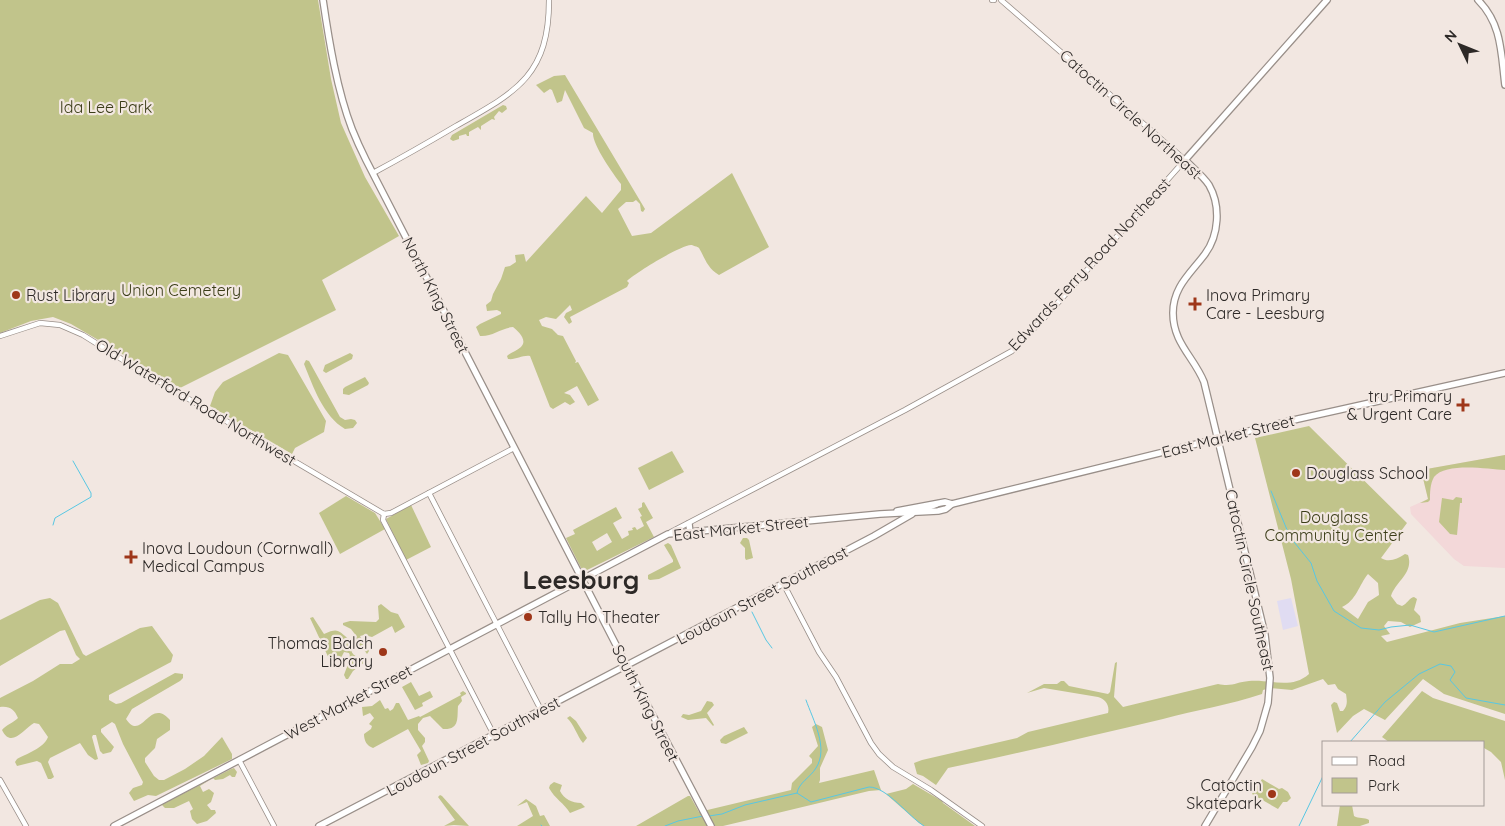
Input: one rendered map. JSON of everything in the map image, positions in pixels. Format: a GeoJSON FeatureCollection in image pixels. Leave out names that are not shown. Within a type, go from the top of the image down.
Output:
{"type":"FeatureCollection","features":[{"type":"Feature","properties":{"kind":"main road","name":"North King Street"},"geometry":{"type":"LineString","coordinates":[[323,0],[338,78],[351,128],[582,579]]}},
{"type":"Feature","properties":{"kind":"main road","name":"Edwards Ferry Road Northeast"},"geometry":{"type":"LineString","coordinates":[[1186,160],[1327,0]]}},
{"type":"Feature","properties":{"kind":"main road"},"geometry":{"type":"LineString","coordinates":[[1478,0],[1496,26],[1505,85]]}},
{"type":"Feature","properties":{"kind":"main road","name":"Catoctin Circle Northeast"},"geometry":{"type":"LineString","coordinates":[[1186,160],[1204,179],[1212,192],[1215,203],[1216,223],[1208,248],[1179,288],[1174,307],[1174,322],[1179,341],[1196,365],[1204,382],[1218,438]]}},
{"type":"Feature","properties":{"kind":"main road","name":"East Market Street"},"geometry":{"type":"LineString","coordinates":[[582,579],[668,534],[880,514],[938,511],[946,509],[952,504],[1218,438],[1505,373]]}},
{"type":"Feature","properties":{"kind":"main road","name":"Catoctin Circle Southeast"},"geometry":{"type":"LineString","coordinates":[[1205,826],[1257,737],[1266,713],[1270,686],[1270,668],[1265,635],[1218,438]]}},
{"type":"Feature","properties":{"kind":"main road","name":"East Market Street"},"geometry":{"type":"LineString","coordinates":[[880,514],[945,502],[952,504]]}},
{"type":"Feature","properties":{"kind":"main road","name":"Loudoun Street Southeast"},"geometry":{"type":"LineString","coordinates":[[626,665],[897,524],[914,513],[937,504]]}},
{"type":"Feature","properties":{"kind":"main road","name":"Loudoun Street Southeast"},"geometry":{"type":"LineString","coordinates":[[897,524],[938,511]]}},
{"type":"Feature","properties":{"kind":"main road"},"geometry":{"type":"LineString","coordinates":[[689,524],[690,533]]}},
{"type":"Feature","properties":{"kind":"main road","name":"West Market Street"},"geometry":{"type":"LineString","coordinates":[[114,826],[582,579]]}},
{"type":"Feature","properties":{"kind":"main road","name":"South King Street"},"geometry":{"type":"LineString","coordinates":[[582,579],[710,825]]}},
{"type":"Feature","properties":{"kind":"main road","name":"Loudoun Street Southwest"},"geometry":{"type":"LineString","coordinates":[[319,826],[626,665]]}},
{"type":"Feature","properties":{"kind":"street"},"geometry":{"type":"LineString","coordinates":[[373,173],[497,103],[520,85],[534,68],[544,47],[548,29],[549,0]]}},
{"type":"Feature","properties":{"kind":"street","name":"Catoctin Circle Northeast"},"geometry":{"type":"LineString","coordinates":[[1001,0],[1186,160]]}},
{"type":"Feature","properties":{"kind":"street","name":"Edwards Ferry Road Northeast"},"geometry":{"type":"LineString","coordinates":[[668,534],[1012,351],[1048,315],[1186,160]]}},
{"type":"Feature","properties":{"kind":"street","name":"Old Waterford Road Northwest"},"geometry":{"type":"LineString","coordinates":[[0,336],[40,323],[60,325],[84,335],[143,372],[384,514]]}},
{"type":"Feature","properties":{"kind":"street"},"geometry":{"type":"LineString","coordinates":[[494,735],[383,520],[384,514],[391,513],[514,448]]}},
{"type":"Feature","properties":{"kind":"street"},"geometry":{"type":"LineString","coordinates":[[429,493],[541,710]]}},
{"type":"Feature","properties":{"kind":"street"},"geometry":{"type":"LineString","coordinates":[[783,583],[819,652],[836,678],[871,743],[880,754],[894,767],[932,790],[982,826]]}},
{"type":"Feature","properties":{"kind":"street"},"geometry":{"type":"LineString","coordinates":[[239,760],[274,826]]}},
{"type":"Feature","properties":{"kind":"street"},"geometry":{"type":"LineString","coordinates":[[0,780],[26,826]]}},
{"type":"Feature","properties":{"kind":"shaded area"},"geometry":{"type":"Polygon","coordinates":[[[1505,455],[1505,568],[1464,566],[1454,559],[1411,514],[1410,507],[1428,499],[1421,470],[1505,455]]]}},
{"type":"Feature","properties":{"kind":"shaded area"},"geometry":{"type":"Polygon","coordinates":[[[1291,598],[1298,626],[1283,630],[1277,601],[1291,598]]]}},
{"type":"Feature","properties":{"kind":"green space","name":"Ida Lee Park"},"geometry":{"type":"Polygon","coordinates":[[[0,0],[318,0],[331,79],[341,123],[365,177],[399,236],[322,280],[336,310],[180,388],[71,324],[53,317],[31,321],[0,333],[0,0]]]}},
{"type":"Feature","properties":{"kind":"green space"},"geometry":{"type":"Polygon","coordinates":[[[565,75],[645,209],[643,212],[641,211],[640,204],[636,200],[626,202],[618,209],[632,236],[651,233],[732,173],[769,247],[719,275],[709,266],[699,248],[691,245],[685,246],[668,254],[627,281],[629,283],[627,287],[570,317],[572,322],[569,324],[564,317],[566,313],[572,310],[570,305],[556,319],[546,317],[539,320],[542,326],[552,329],[558,335],[563,336],[576,361],[575,363],[578,362],[599,400],[588,406],[577,386],[564,393],[570,395],[575,402],[570,405],[565,402],[553,409],[550,407],[530,356],[508,359],[507,356],[510,353],[523,344],[522,336],[513,327],[480,336],[476,327],[501,314],[497,310],[487,311],[486,305],[491,301],[505,267],[516,262],[515,255],[524,254],[526,262],[586,196],[602,213],[621,190],[621,184],[599,151],[593,133],[584,128],[565,90],[562,101],[557,103],[552,90],[550,89],[544,93],[536,85],[554,76],[565,75]]]}},
{"type":"Feature","properties":{"kind":"green space"},"geometry":{"type":"Polygon","coordinates":[[[503,105],[507,109],[502,113],[499,111],[494,117],[495,120],[492,119],[481,126],[481,130],[478,127],[469,132],[469,136],[466,134],[459,136],[459,139],[453,141],[450,139],[452,135],[503,105]]]}},
{"type":"Feature","properties":{"kind":"green space"},"geometry":{"type":"Polygon","coordinates":[[[279,353],[288,355],[326,421],[324,432],[295,448],[292,454],[210,406],[215,392],[223,382],[279,353]]]}},
{"type":"Feature","properties":{"kind":"green space"},"geometry":{"type":"Polygon","coordinates":[[[350,353],[353,355],[352,359],[326,373],[323,371],[325,365],[350,353]]]}},
{"type":"Feature","properties":{"kind":"green space"},"geometry":{"type":"Polygon","coordinates":[[[306,360],[309,361],[340,417],[345,420],[355,420],[357,423],[353,428],[345,429],[325,409],[304,364],[306,360]]]}},
{"type":"Feature","properties":{"kind":"green space"},"geometry":{"type":"Polygon","coordinates":[[[365,377],[369,383],[368,385],[349,395],[343,394],[345,387],[365,377]]]}},
{"type":"Feature","properties":{"kind":"green space","name":"Douglass Community Center"},"geometry":{"type":"Polygon","coordinates":[[[1309,426],[1407,523],[1381,558],[1390,560],[1405,554],[1408,555],[1409,567],[1407,572],[1391,596],[1397,604],[1402,606],[1414,597],[1417,599],[1414,610],[1420,616],[1421,622],[1410,627],[1401,622],[1388,621],[1384,626],[1390,634],[1381,636],[1387,642],[1460,623],[1505,616],[1505,714],[1444,694],[1423,679],[1385,720],[1364,709],[1353,716],[1337,733],[1331,705],[1334,702],[1337,703],[1340,711],[1343,711],[1347,701],[1346,694],[1338,689],[1335,684],[1328,685],[1323,679],[1292,690],[1270,688],[1263,690],[1262,694],[1250,698],[948,768],[936,785],[917,774],[914,763],[922,760],[1017,738],[1028,732],[1108,713],[1106,703],[1098,697],[1044,688],[1027,693],[1044,684],[1057,684],[1064,681],[1069,686],[1108,694],[1110,692],[1115,663],[1117,662],[1114,697],[1123,707],[1218,684],[1227,685],[1257,681],[1288,683],[1302,679],[1309,674],[1291,579],[1255,438],[1309,426]],[[1368,574],[1351,601],[1342,607],[1358,619],[1368,602],[1379,595],[1378,583],[1368,574]]]}},
{"type":"Feature","properties":{"kind":"green space"},"geometry":{"type":"Polygon","coordinates":[[[672,451],[684,472],[649,490],[638,468],[672,451]]]}},
{"type":"Feature","properties":{"kind":"green space"},"geometry":{"type":"Polygon","coordinates":[[[1505,455],[1505,470],[1457,468],[1440,472],[1434,477],[1430,488],[1430,500],[1420,503],[1428,499],[1421,470],[1505,455]]]}},
{"type":"Feature","properties":{"kind":"green space"},"geometry":{"type":"Polygon","coordinates":[[[346,496],[375,513],[385,529],[340,554],[319,513],[346,496]]]}},
{"type":"Feature","properties":{"kind":"green space"},"geometry":{"type":"Polygon","coordinates":[[[1456,497],[1462,498],[1457,535],[1450,534],[1439,522],[1442,498],[1453,500],[1456,497]]]}},
{"type":"Feature","properties":{"kind":"green space"},"geometry":{"type":"Polygon","coordinates":[[[644,502],[653,518],[646,522],[654,537],[583,572],[566,538],[575,534],[573,530],[616,507],[622,518],[613,523],[622,539],[629,535],[628,531],[633,530],[632,528],[635,527],[637,530],[644,526],[638,509],[642,507],[644,502]],[[607,533],[592,542],[597,551],[612,542],[607,533]]]}},
{"type":"Feature","properties":{"kind":"green space"},"geometry":{"type":"Polygon","coordinates":[[[411,505],[431,547],[406,560],[386,519],[411,505]]]}},
{"type":"Feature","properties":{"kind":"green space"},"geometry":{"type":"Polygon","coordinates":[[[743,538],[749,540],[753,558],[746,560],[745,558],[745,548],[740,543],[743,538]]]}},
{"type":"Feature","properties":{"kind":"green space"},"geometry":{"type":"Polygon","coordinates":[[[668,543],[671,545],[681,568],[659,579],[648,579],[648,575],[673,562],[664,545],[668,543]]]}},
{"type":"Feature","properties":{"kind":"green space"},"geometry":{"type":"Polygon","coordinates":[[[50,598],[58,603],[83,654],[86,656],[140,628],[152,626],[173,655],[171,662],[109,695],[109,700],[116,704],[121,703],[175,673],[183,674],[183,678],[180,681],[132,709],[126,719],[132,725],[137,726],[151,715],[157,713],[163,714],[170,720],[170,730],[157,739],[155,748],[145,758],[145,762],[154,776],[159,780],[164,780],[185,769],[204,756],[222,737],[232,754],[232,759],[156,796],[148,795],[134,801],[129,793],[133,788],[142,785],[143,782],[115,724],[112,722],[101,729],[101,732],[114,747],[111,752],[103,754],[100,751],[96,735],[92,737],[98,759],[95,760],[88,755],[80,743],[50,758],[48,762],[54,777],[51,779],[48,779],[41,763],[37,761],[17,766],[15,762],[17,759],[39,747],[48,737],[39,724],[34,723],[18,736],[9,738],[2,730],[18,718],[11,709],[0,707],[0,698],[60,664],[72,664],[80,659],[76,655],[65,630],[60,631],[0,666],[0,620],[40,600],[50,598]]]}},
{"type":"Feature","properties":{"kind":"green space"},"geometry":{"type":"Polygon","coordinates":[[[381,604],[391,612],[398,614],[405,627],[395,633],[392,626],[372,637],[360,636],[369,651],[367,654],[362,647],[359,648],[357,644],[354,645],[355,647],[351,650],[352,653],[365,662],[346,679],[344,675],[349,660],[349,653],[344,652],[340,660],[331,663],[310,618],[313,617],[324,634],[336,630],[350,640],[357,637],[343,623],[350,621],[376,622],[379,619],[378,606],[381,604]]]}},
{"type":"Feature","properties":{"kind":"green space"},"geometry":{"type":"Polygon","coordinates":[[[411,682],[419,696],[430,691],[433,697],[422,703],[423,706],[415,710],[402,687],[411,682]]]}},
{"type":"Feature","properties":{"kind":"green space"},"geometry":{"type":"Polygon","coordinates":[[[463,691],[466,694],[461,697],[462,701],[458,706],[457,722],[452,728],[443,729],[430,716],[423,718],[418,724],[418,730],[425,738],[422,746],[429,761],[428,763],[421,765],[417,755],[421,751],[408,729],[373,748],[366,743],[364,734],[371,729],[372,726],[369,724],[374,718],[370,713],[363,716],[362,707],[372,706],[380,700],[385,709],[388,708],[390,711],[396,703],[399,703],[408,720],[420,717],[461,695],[460,693],[463,691]]]}},
{"type":"Feature","properties":{"kind":"green space"},"geometry":{"type":"Polygon","coordinates":[[[1422,691],[1433,698],[1505,721],[1505,780],[1501,762],[1485,749],[1485,741],[1388,741],[1382,737],[1422,691]]]}},
{"type":"Feature","properties":{"kind":"green space"},"geometry":{"type":"Polygon","coordinates":[[[707,701],[712,702],[714,705],[707,713],[713,726],[706,718],[688,720],[681,717],[683,714],[689,715],[701,711],[707,701]]]}},
{"type":"Feature","properties":{"kind":"green space"},"geometry":{"type":"Polygon","coordinates":[[[570,716],[576,721],[587,738],[583,743],[572,723],[567,718],[570,716]]]}},
{"type":"Feature","properties":{"kind":"green space"},"geometry":{"type":"Polygon","coordinates":[[[816,724],[822,727],[828,750],[820,768],[819,783],[874,770],[881,790],[869,791],[723,826],[636,826],[688,796],[690,796],[699,812],[791,790],[792,783],[812,763],[812,759],[809,756],[818,746],[812,727],[816,724]]]}},
{"type":"Feature","properties":{"kind":"green space"},"geometry":{"type":"Polygon","coordinates":[[[744,727],[748,733],[726,744],[721,743],[720,740],[724,736],[744,727]]]}},
{"type":"Feature","properties":{"kind":"green space"},"geometry":{"type":"Polygon","coordinates":[[[234,768],[237,772],[235,777],[230,775],[223,779],[215,780],[213,778],[234,768]]]}},
{"type":"Feature","properties":{"kind":"green space","name":"Catoctin Skatepark"},"geometry":{"type":"Polygon","coordinates":[[[1262,779],[1279,789],[1282,788],[1288,792],[1291,798],[1287,802],[1283,802],[1278,809],[1252,794],[1262,779]]]}},
{"type":"Feature","properties":{"kind":"green space"},"geometry":{"type":"Polygon","coordinates":[[[210,780],[200,786],[203,792],[209,789],[214,793],[211,802],[207,805],[211,810],[215,810],[216,813],[207,821],[197,824],[192,819],[190,811],[193,809],[189,801],[174,808],[165,808],[162,805],[163,804],[210,780]]]}},
{"type":"Feature","properties":{"kind":"green space"},"geometry":{"type":"Polygon","coordinates":[[[554,782],[562,785],[560,791],[566,798],[581,803],[585,807],[570,813],[549,788],[554,782]]]}},
{"type":"Feature","properties":{"kind":"green space"},"geometry":{"type":"Polygon","coordinates":[[[913,784],[942,801],[975,826],[924,826],[919,823],[886,794],[906,789],[913,784]]]}},
{"type":"Feature","properties":{"kind":"green space"},"geometry":{"type":"Polygon","coordinates":[[[440,795],[469,826],[444,826],[455,820],[438,797],[440,795]]]}},
{"type":"Feature","properties":{"kind":"green space"},"geometry":{"type":"Polygon","coordinates":[[[526,799],[536,806],[540,816],[544,815],[550,826],[517,826],[533,816],[527,802],[517,806],[526,799]]]}},
{"type":"Feature","properties":{"kind":"green space"},"geometry":{"type":"Polygon","coordinates":[[[1340,806],[1352,806],[1354,816],[1369,820],[1369,823],[1360,826],[1337,826],[1340,806]]]}},
{"type":"Feature","properties":{"kind":"waterway"},"geometry":{"type":"LineString","coordinates":[[53,525],[55,518],[91,497],[91,493],[73,461]]}},
{"type":"Feature","properties":{"kind":"waterway"},"geometry":{"type":"LineString","coordinates":[[1271,491],[1290,537],[1311,563],[1317,581],[1334,611],[1361,628],[1379,630],[1410,625],[1434,632],[1505,616]]}},
{"type":"Feature","properties":{"kind":"waterway"},"geometry":{"type":"LineString","coordinates":[[752,612],[772,648]]}},
{"type":"Feature","properties":{"kind":"waterway"},"geometry":{"type":"LineString","coordinates":[[1351,741],[1385,702],[1419,674],[1440,664],[1451,666],[1455,672],[1450,680],[1466,698],[1505,705]]}},
{"type":"Feature","properties":{"kind":"waterway"},"geometry":{"type":"LineString","coordinates":[[797,793],[800,786],[816,768],[821,752],[819,734],[806,700]]}},
{"type":"Feature","properties":{"kind":"waterway"},"geometry":{"type":"LineString","coordinates":[[1299,826],[1322,778]]}},
{"type":"Feature","properties":{"kind":"waterway"},"geometry":{"type":"LineString","coordinates":[[709,816],[722,814],[745,805],[797,793],[811,802],[869,787],[883,792],[924,826]]}},
{"type":"Feature","properties":{"kind":"waterway"},"geometry":{"type":"LineString","coordinates":[[665,826],[678,821],[703,816]]}},
{"type":"Feature","properties":{"kind":"place","name":"Rust Library"},"geometry":{"type":"Point","coordinates":[16,295]}},
{"type":"Feature","properties":{"kind":"place","name":"Inova Primary Care - Leesburg"},"geometry":{"type":"Point","coordinates":[1195,304]}},
{"type":"Feature","properties":{"kind":"place","name":"tru Primary & Urgent Care"},"geometry":{"type":"Point","coordinates":[1463,405]}},
{"type":"Feature","properties":{"kind":"place","name":"Douglass School"},"geometry":{"type":"Point","coordinates":[1296,473]}},
{"type":"Feature","properties":{"kind":"place","name":"Inova Loudoun (Cornwall) Medical Campus"},"geometry":{"type":"Point","coordinates":[131,557]}},
{"type":"Feature","properties":{"kind":"place","name":"Tally Ho Theater"},"geometry":{"type":"Point","coordinates":[528,617]}},
{"type":"Feature","properties":{"kind":"place","name":"Thomas Balch Library"},"geometry":{"type":"Point","coordinates":[383,652]}},
{"type":"Feature","properties":{"kind":"place","name":"Catoctin Skatepark"},"geometry":{"type":"Point","coordinates":[1272,794]}},
{"type":"Feature","properties":{"kind":"district","name":"Leesburg"},"geometry":{"type":"Point","coordinates":[581,580]}},
{"type":"Feature","properties":{"kind":"park label","name":"Union Cemetery"},"geometry":{"type":"Point","coordinates":[181,290]}}]}
